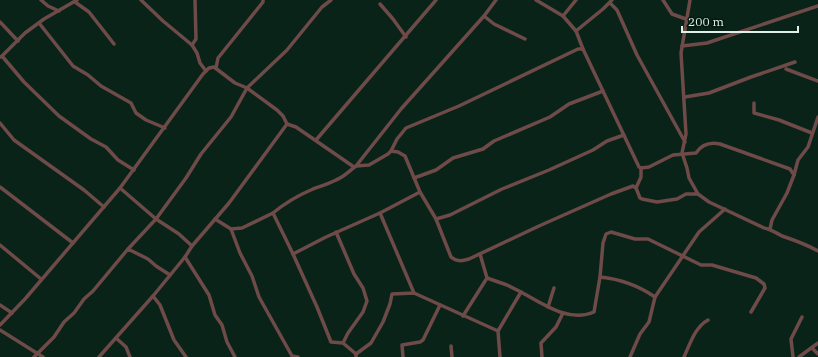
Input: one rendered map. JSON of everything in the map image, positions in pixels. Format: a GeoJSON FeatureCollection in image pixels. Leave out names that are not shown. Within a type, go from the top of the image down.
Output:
{"type":"FeatureCollection","features":[{"type":"Feature","properties":{"kind":"street"},"geometry":{"type":"LineString","coordinates":[[41,0],[48,6],[59,11]]}},
{"type":"Feature","properties":{"kind":"street"},"geometry":{"type":"LineString","coordinates":[[141,0],[192,45],[197,53],[200,63],[206,71]]}},
{"type":"Feature","properties":{"kind":"street"},"geometry":{"type":"LineString","coordinates":[[192,45],[196,39],[195,0]]}},
{"type":"Feature","properties":{"kind":"street"},"geometry":{"type":"LineString","coordinates":[[216,68],[218,58],[263,2],[263,0]]}},
{"type":"Feature","properties":{"kind":"street"},"geometry":{"type":"LineString","coordinates":[[34,357],[54,337],[64,322],[74,313],[84,299],[93,291],[141,234],[156,219],[202,154],[231,117],[247,88],[287,50],[322,7],[331,0]]}},
{"type":"Feature","properties":{"kind":"street"},"geometry":{"type":"LineString","coordinates":[[316,140],[358,90],[406,37],[436,0]]}},
{"type":"Feature","properties":{"kind":"street"},"geometry":{"type":"LineString","coordinates":[[231,230],[242,228],[273,213],[285,203],[337,180],[350,172],[401,109],[484,16],[496,0]]}},
{"type":"Feature","properties":{"kind":"street"},"geometry":{"type":"LineString","coordinates":[[536,0],[562,16],[576,31],[603,92],[641,168],[641,178],[636,188],[640,198],[642,200],[656,202],[677,198],[686,194],[698,194]]}},
{"type":"Feature","properties":{"kind":"street"},"geometry":{"type":"LineString","coordinates":[[562,16],[576,0]]}},
{"type":"Feature","properties":{"kind":"street"},"geometry":{"type":"LineString","coordinates":[[663,0],[672,14],[686,19]]}},
{"type":"Feature","properties":{"kind":"street"},"geometry":{"type":"LineString","coordinates":[[690,0],[682,46],[686,134],[682,153],[689,178],[698,194],[709,202],[764,228],[770,229],[780,235],[804,243],[818,250]]}},
{"type":"Feature","properties":{"kind":"street"},"geometry":{"type":"LineString","coordinates":[[114,44],[89,12],[76,1],[25,33],[1,57],[59,116],[91,139],[106,147],[118,160],[134,170]]}},
{"type":"Feature","properties":{"kind":"street"},"geometry":{"type":"LineString","coordinates":[[576,31],[611,1],[617,10],[637,55],[685,142]]}},
{"type":"Feature","properties":{"kind":"street"},"geometry":{"type":"LineString","coordinates":[[380,4],[406,37]]}},
{"type":"Feature","properties":{"kind":"street"},"geometry":{"type":"LineString","coordinates":[[682,46],[707,43],[818,6]]}},
{"type":"Feature","properties":{"kind":"street"},"geometry":{"type":"LineString","coordinates":[[484,16],[494,24],[525,39]]}},
{"type":"Feature","properties":{"kind":"street"},"geometry":{"type":"LineString","coordinates":[[0,22],[18,41]]}},
{"type":"Feature","properties":{"kind":"street"},"geometry":{"type":"LineString","coordinates":[[39,23],[73,66],[88,75],[101,86],[131,103],[136,113],[146,120],[165,128]]}},
{"type":"Feature","properties":{"kind":"street"},"geometry":{"type":"LineString","coordinates":[[287,124],[296,126],[355,166],[369,166],[391,151],[397,139],[406,128],[459,106],[578,49],[583,49]]}},
{"type":"Feature","properties":{"kind":"street"},"geometry":{"type":"LineString","coordinates":[[685,97],[709,93],[795,62]]}},
{"type":"Feature","properties":{"kind":"street"},"geometry":{"type":"LineString","coordinates":[[0,325],[120,188],[206,71],[212,67],[216,68],[235,83],[247,88],[277,110],[283,116],[287,124]]}},
{"type":"Feature","properties":{"kind":"street"},"geometry":{"type":"LineString","coordinates":[[786,69],[818,81]]}},
{"type":"Feature","properties":{"kind":"street"},"geometry":{"type":"LineString","coordinates":[[414,178],[436,170],[453,158],[483,150],[494,141],[550,117],[569,104],[603,92]]}},
{"type":"Feature","properties":{"kind":"street"},"geometry":{"type":"LineString","coordinates":[[754,103],[754,113],[779,120],[812,133]]}},
{"type":"Feature","properties":{"kind":"street"},"geometry":{"type":"LineString","coordinates":[[770,229],[772,220],[787,193],[798,160],[808,147],[818,117]]}},
{"type":"Feature","properties":{"kind":"street"},"geometry":{"type":"LineString","coordinates":[[0,123],[14,140],[84,190],[104,207]]}},
{"type":"Feature","properties":{"kind":"street"},"geometry":{"type":"LineString","coordinates":[[99,357],[153,296],[185,257],[192,246],[238,192],[287,124]]}},
{"type":"Feature","properties":{"kind":"street"},"geometry":{"type":"LineString","coordinates":[[436,219],[450,215],[502,189],[549,170],[593,150],[607,141],[624,135]]}},
{"type":"Feature","properties":{"kind":"street"},"geometry":{"type":"LineString","coordinates":[[641,168],[648,167],[673,155],[682,153],[696,153],[701,146],[713,143],[720,144],[790,169],[794,175]]}},
{"type":"Feature","properties":{"kind":"street"},"geometry":{"type":"LineString","coordinates":[[391,151],[398,152],[405,156],[420,192],[436,219],[451,257],[454,260],[461,262],[611,194],[633,186],[636,188]]}},
{"type":"Feature","properties":{"kind":"street"},"geometry":{"type":"LineString","coordinates":[[0,187],[73,242]]}},
{"type":"Feature","properties":{"kind":"street"},"geometry":{"type":"LineString","coordinates":[[120,188],[156,219],[180,234],[192,246]]}},
{"type":"Feature","properties":{"kind":"street"},"geometry":{"type":"LineString","coordinates":[[293,254],[336,232],[380,213],[420,192]]}},
{"type":"Feature","properties":{"kind":"street"},"geometry":{"type":"LineString","coordinates":[[630,357],[640,334],[649,322],[655,297],[699,232],[725,209]]}},
{"type":"Feature","properties":{"kind":"street"},"geometry":{"type":"LineString","coordinates":[[273,213],[317,307],[331,342],[344,344],[356,355],[371,343],[383,322],[392,294],[414,293],[498,331]]}},
{"type":"Feature","properties":{"kind":"street"},"geometry":{"type":"LineString","coordinates":[[380,213],[414,293]]}},
{"type":"Feature","properties":{"kind":"street"},"geometry":{"type":"LineString","coordinates":[[215,219],[231,230],[240,253],[252,276],[259,297],[292,356],[298,357]]}},
{"type":"Feature","properties":{"kind":"street"},"geometry":{"type":"LineString","coordinates":[[336,232],[354,274],[363,288],[367,301],[363,312],[348,333],[344,344]]}},
{"type":"Feature","properties":{"kind":"street"},"geometry":{"type":"LineString","coordinates":[[488,278],[507,285],[548,307],[572,316],[594,312],[604,243],[606,234],[611,232],[635,239],[648,239],[701,265],[712,265],[756,278],[764,284],[765,288],[751,312]]}},
{"type":"Feature","properties":{"kind":"street"},"geometry":{"type":"LineString","coordinates":[[0,245],[41,279]]}},
{"type":"Feature","properties":{"kind":"street"},"geometry":{"type":"LineString","coordinates":[[128,249],[148,259],[170,275]]}},
{"type":"Feature","properties":{"kind":"street"},"geometry":{"type":"LineString","coordinates":[[480,254],[488,278]]}},
{"type":"Feature","properties":{"kind":"street"},"geometry":{"type":"LineString","coordinates":[[185,257],[209,295],[215,315],[222,325],[227,342],[235,357]]}},
{"type":"Feature","properties":{"kind":"street"},"geometry":{"type":"LineString","coordinates":[[600,277],[618,279],[643,289],[655,297]]}},
{"type":"Feature","properties":{"kind":"street"},"geometry":{"type":"LineString","coordinates":[[463,316],[488,278]]}},
{"type":"Feature","properties":{"kind":"street"},"geometry":{"type":"LineString","coordinates":[[548,307],[554,288]]}},
{"type":"Feature","properties":{"kind":"street"},"geometry":{"type":"LineString","coordinates":[[500,357],[498,331],[521,292]]}},
{"type":"Feature","properties":{"kind":"street"},"geometry":{"type":"LineString","coordinates":[[153,296],[160,305],[174,340],[186,357]]}},
{"type":"Feature","properties":{"kind":"street"},"geometry":{"type":"LineString","coordinates":[[0,305],[12,313]]}},
{"type":"Feature","properties":{"kind":"street"},"geometry":{"type":"LineString","coordinates":[[403,357],[402,344],[420,342],[423,340],[440,305]]}},
{"type":"Feature","properties":{"kind":"street"},"geometry":{"type":"LineString","coordinates":[[542,357],[541,343],[556,327],[563,313]]}},
{"type":"Feature","properties":{"kind":"street"},"geometry":{"type":"LineString","coordinates":[[793,357],[791,339],[802,317]]}},
{"type":"Feature","properties":{"kind":"street"},"geometry":{"type":"LineString","coordinates":[[684,357],[697,330],[708,320]]}},
{"type":"Feature","properties":{"kind":"street"},"geometry":{"type":"LineString","coordinates":[[0,330],[43,357]]}},
{"type":"Feature","properties":{"kind":"street"},"geometry":{"type":"LineString","coordinates":[[116,338],[126,347],[130,357]]}},
{"type":"Feature","properties":{"kind":"street"},"geometry":{"type":"LineString","coordinates":[[799,357],[818,343]]}},
{"type":"Feature","properties":{"kind":"street"},"geometry":{"type":"LineString","coordinates":[[451,346],[452,357]]}},
{"type":"Feature","properties":{"kind":"street"},"geometry":{"type":"LineString","coordinates":[[812,348],[818,354]]}}]}
